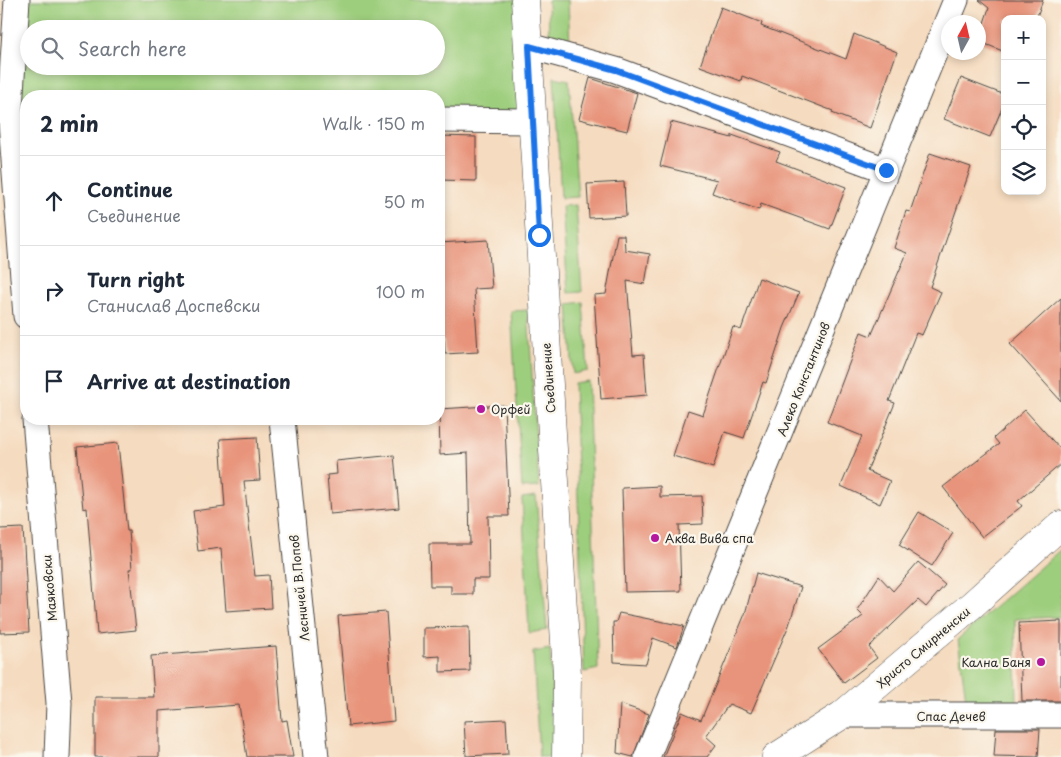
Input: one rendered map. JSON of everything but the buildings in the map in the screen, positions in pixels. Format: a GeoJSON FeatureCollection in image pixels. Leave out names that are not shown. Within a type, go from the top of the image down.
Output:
{"type":"FeatureCollection","features":[{"type":"Feature","properties":{"kind":"street"},"geometry":{"type":"LineString","coordinates":[[17,0],[12,102],[20,224]]}},
{"type":"Feature","properties":{"kind":"street","name":"Съединение"},"geometry":{"type":"LineString","coordinates":[[525,0],[565,636],[568,736],[566,757]]}},
{"type":"Feature","properties":{"kind":"street","name":"Алеко Константинов"},"geometry":{"type":"LineString","coordinates":[[647,757],[752,505],[956,0]]}},
{"type":"Feature","properties":{"kind":"street"},"geometry":{"type":"LineString","coordinates":[[529,46],[616,70],[886,170]]}},
{"type":"Feature","properties":{"kind":"street"},"geometry":{"type":"LineString","coordinates":[[445,120],[532,122]]}},
{"type":"Feature","properties":{"kind":"street","name":"Маяковски"},"geometry":{"type":"LineString","coordinates":[[35,425],[58,703],[57,757]]}},
{"type":"Feature","properties":{"kind":"street","name":"Лесничей В.Попов"},"geometry":{"type":"LineString","coordinates":[[283,425],[316,757]]}},
{"type":"Feature","properties":{"kind":"street","name":"Христо Смирненски"},"geometry":{"type":"LineString","coordinates":[[776,757],[842,715],[973,604],[1061,525]]}},
{"type":"Feature","properties":{"kind":"street","name":"Спас Дечев"},"geometry":{"type":"LineString","coordinates":[[842,715],[1061,715]]}},
{"type":"Feature","properties":{"kind":"green space"},"geometry":{"type":"Polygon","coordinates":[[[17,0],[524,0],[532,121],[445,119],[445,90],[20,90],[20,109],[10,108],[17,0]]]}},
{"type":"Feature","properties":{"kind":"green space"},"geometry":{"type":"Polygon","coordinates":[[[548,0],[568,0],[570,45],[549,36],[548,0]]]}},
{"type":"Feature","properties":{"kind":"green space"},"geometry":{"type":"Polygon","coordinates":[[[554,77],[569,80],[578,197],[561,198],[554,77]]]}},
{"type":"Feature","properties":{"kind":"green space"},"geometry":{"type":"Polygon","coordinates":[[[576,205],[582,292],[568,293],[562,206],[576,205]]]}},
{"type":"Feature","properties":{"kind":"green space"},"geometry":{"type":"Polygon","coordinates":[[[583,302],[588,371],[573,374],[568,304],[583,302]]]}},
{"type":"Feature","properties":{"kind":"green space"},"geometry":{"type":"Polygon","coordinates":[[[528,310],[539,487],[522,488],[511,311],[528,310]]]}},
{"type":"Feature","properties":{"kind":"green space"},"geometry":{"type":"Polygon","coordinates":[[[588,381],[598,669],[584,672],[574,383],[588,381]]]}},
{"type":"Feature","properties":{"kind":"green space"},"geometry":{"type":"Polygon","coordinates":[[[536,496],[547,630],[529,633],[522,498],[536,496]]]}},
{"type":"Feature","properties":{"kind":"green space"},"geometry":{"type":"Polygon","coordinates":[[[1061,549],[1061,617],[1015,619],[1017,703],[966,700],[958,639],[1061,549]]]}},
{"type":"Feature","properties":{"kind":"green space"},"geometry":{"type":"Polygon","coordinates":[[[550,649],[556,749],[555,757],[539,757],[533,652],[550,649]]]}},
{"type":"Feature","properties":{"kind":"place","name":"Орфей"},"geometry":{"type":"Point","coordinates":[481,409]}},
{"type":"Feature","properties":{"kind":"place","name":"Аква Вива спа"},"geometry":{"type":"Point","coordinates":[655,538]}},
{"type":"Feature","properties":{"kind":"place","name":"Кална Баня"},"geometry":{"type":"Point","coordinates":[1041,662]}},
{"type":"Feature","properties":{"kind":"route"},"geometry":{"type":"LineString","coordinates":[[539,235],[529,46],[616,70],[886,170]]}}]}
